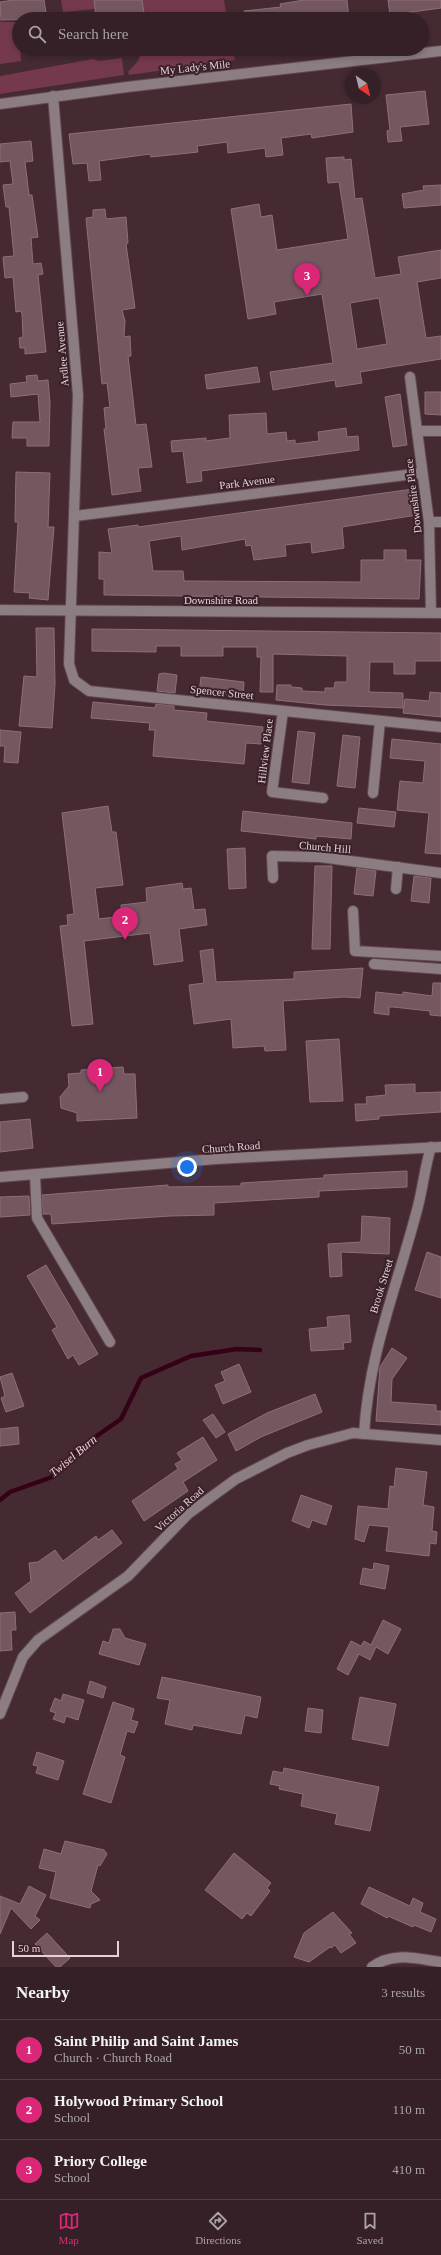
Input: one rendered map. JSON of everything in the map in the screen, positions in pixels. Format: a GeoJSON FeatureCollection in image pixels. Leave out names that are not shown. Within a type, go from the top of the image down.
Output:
{"type":"FeatureCollection","features":[{"type":"Feature","properties":{"kind":"street","name":"My Lady's Mile"},"geometry":{"type":"LineString","coordinates":[[429,52],[441,51]]}},
{"type":"Feature","properties":{"kind":"street","name":"My Lady's Mile"},"geometry":{"type":"LineString","coordinates":[[0,104],[53,96],[398,56]]}},
{"type":"Feature","properties":{"kind":"street","name":"Ardlee Avenue"},"geometry":{"type":"LineString","coordinates":[[53,96],[78,395],[75,516],[70,610]]}},
{"type":"Feature","properties":{"kind":"street","name":"Downshire Place"},"geometry":{"type":"LineString","coordinates":[[410,377],[429,522],[436,613]]}},
{"type":"Feature","properties":{"kind":"street"},"geometry":{"type":"LineString","coordinates":[[417,431],[441,431]]}},
{"type":"Feature","properties":{"kind":"street","name":"Park Avenue"},"geometry":{"type":"LineString","coordinates":[[75,516],[422,473]]}},
{"type":"Feature","properties":{"kind":"street"},"geometry":{"type":"LineString","coordinates":[[429,522],[441,522]]}},
{"type":"Feature","properties":{"kind":"street","name":"Downshire Road"},"geometry":{"type":"LineString","coordinates":[[0,610],[436,613]]}},
{"type":"Feature","properties":{"kind":"street","name":"Spencer Street"},"geometry":{"type":"LineString","coordinates":[[70,610],[70,670],[74,680],[89,691],[441,727]]}},
{"type":"Feature","properties":{"kind":"street","name":"Hillview Place"},"geometry":{"type":"LineString","coordinates":[[282,710],[272,792],[323,798]]}},
{"type":"Feature","properties":{"kind":"street"},"geometry":{"type":"LineString","coordinates":[[373,793],[380,720]]}},
{"type":"Feature","properties":{"kind":"street","name":"Church Hill"},"geometry":{"type":"LineString","coordinates":[[273,878],[272,856],[320,857],[441,873]]}},
{"type":"Feature","properties":{"kind":"street"},"geometry":{"type":"LineString","coordinates":[[396,889],[398,867]]}},
{"type":"Feature","properties":{"kind":"street"},"geometry":{"type":"LineString","coordinates":[[353,911],[355,952],[441,956]]}},
{"type":"Feature","properties":{"kind":"street"},"geometry":{"type":"LineString","coordinates":[[374,964],[441,969]]}},
{"type":"Feature","properties":{"kind":"street"},"geometry":{"type":"LineString","coordinates":[[0,1099],[23,1097]]}},
{"type":"Feature","properties":{"kind":"street","name":"Church Road"},"geometry":{"type":"LineString","coordinates":[[0,1177],[216,1159],[436,1147]]}},
{"type":"Feature","properties":{"kind":"street","name":"Brook Street"},"geometry":{"type":"LineString","coordinates":[[364,1434],[368,1387],[379,1337],[436,1147]]}},
{"type":"Feature","properties":{"kind":"street"},"geometry":{"type":"LineString","coordinates":[[35,1175],[38,1218],[110,1342]]}},
{"type":"Feature","properties":{"kind":"street","name":"Victoria Road"},"geometry":{"type":"LineString","coordinates":[[0,1714],[23,1657],[38,1640],[128,1576],[171,1531],[206,1499],[245,1473],[287,1453],[330,1438],[353,1433],[441,1440]]}},
{"type":"Feature","properties":{"kind":"street"},"geometry":{"type":"LineString","coordinates":[[372,1967],[382,1961],[399,1957],[441,1962]]}},
{"type":"Feature","properties":{"kind":"shaded area"},"geometry":{"type":"Polygon","coordinates":[[[61,0],[94,0],[95,9],[63,12],[61,0]]]}},
{"type":"Feature","properties":{"kind":"shaded area"},"geometry":{"type":"Polygon","coordinates":[[[142,0],[224,0],[226,12],[144,12],[142,0]]]}},
{"type":"Feature","properties":{"kind":"shaded area"},"geometry":{"type":"Polygon","coordinates":[[[0,17],[1,22],[12,22],[12,56],[21,56],[21,61],[0,64],[0,17]]]}},
{"type":"Feature","properties":{"kind":"shaded area"},"geometry":{"type":"Polygon","coordinates":[[[140,56],[234,56],[235,60],[129,75],[128,72],[138,61],[140,56]]]}},
{"type":"Feature","properties":{"kind":"shaded area"},"geometry":{"type":"Polygon","coordinates":[[[122,58],[124,75],[0,94],[0,76],[93,59],[98,61],[122,58]]]}},
{"type":"Feature","properties":{"kind":"building"},"geometry":{"type":"Polygon","coordinates":[[[14,0],[44,0],[46,12],[12,12],[12,20],[1,20],[0,2],[14,0]]]}},
{"type":"Feature","properties":{"kind":"building"},"geometry":{"type":"Polygon","coordinates":[[[94,0],[142,0],[144,12],[95,12],[94,0]]]}},
{"type":"Feature","properties":{"kind":"building"},"geometry":{"type":"Polygon","coordinates":[[[304,0],[347,0],[348,12],[244,12],[281,7],[280,4],[304,0]]]}},
{"type":"Feature","properties":{"kind":"building"},"geometry":{"type":"Polygon","coordinates":[[[388,0],[441,0],[441,8],[412,12],[390,12],[388,0]]]}},
{"type":"Feature","properties":{"kind":"building"},"geometry":{"type":"Polygon","coordinates":[[[425,91],[429,124],[400,127],[402,141],[388,142],[387,131],[390,130],[386,95],[425,91]]]}},
{"type":"Feature","properties":{"kind":"building"},"geometry":{"type":"Polygon","coordinates":[[[351,104],[353,132],[312,138],[311,134],[281,138],[283,155],[266,157],[265,148],[228,153],[227,142],[197,146],[198,152],[151,157],[150,154],[99,161],[101,180],[89,181],[87,163],[73,164],[69,134],[351,104]]]}},
{"type":"Feature","properties":{"kind":"building"},"geometry":{"type":"Polygon","coordinates":[[[31,141],[33,161],[25,162],[29,195],[32,195],[38,237],[31,238],[33,264],[41,263],[43,274],[38,275],[46,352],[25,354],[25,348],[20,348],[19,338],[23,337],[22,314],[21,311],[16,312],[13,277],[5,278],[3,257],[14,256],[9,207],[6,207],[3,185],[13,184],[10,161],[0,162],[0,144],[31,141]]]}},
{"type":"Feature","properties":{"kind":"building"},"geometry":{"type":"Polygon","coordinates":[[[344,157],[344,160],[351,159],[355,199],[362,198],[375,278],[401,274],[398,257],[441,250],[441,278],[417,282],[426,338],[441,336],[441,359],[360,372],[362,383],[336,387],[335,380],[273,390],[270,372],[333,363],[322,294],[274,302],[276,314],[248,319],[231,209],[259,204],[261,217],[272,215],[277,250],[348,239],[339,182],[328,183],[326,158],[344,157]],[[379,298],[350,303],[357,349],[387,344],[379,298]]]}},
{"type":"Feature","properties":{"kind":"building"},"geometry":{"type":"Polygon","coordinates":[[[441,185],[441,205],[404,208],[402,194],[424,190],[423,186],[441,185]]]}},
{"type":"Feature","properties":{"kind":"building"},"geometry":{"type":"Polygon","coordinates":[[[105,209],[106,219],[126,217],[128,243],[126,244],[135,308],[122,310],[125,321],[124,337],[130,336],[131,356],[128,356],[136,425],[146,424],[152,467],[138,468],[141,491],[112,495],[104,429],[106,429],[104,408],[110,407],[107,383],[102,384],[86,218],[93,217],[93,210],[105,209]]]}},
{"type":"Feature","properties":{"kind":"building"},"geometry":{"type":"Polygon","coordinates":[[[257,367],[260,382],[207,389],[205,375],[257,367]]]}},
{"type":"Feature","properties":{"kind":"building"},"geometry":{"type":"Polygon","coordinates":[[[37,375],[38,381],[48,380],[50,403],[49,446],[27,446],[27,438],[12,438],[13,422],[40,422],[38,394],[11,397],[10,384],[27,382],[26,376],[37,375]]]}},
{"type":"Feature","properties":{"kind":"building"},"geometry":{"type":"Polygon","coordinates":[[[425,392],[441,392],[441,415],[425,414],[425,392]]]}},
{"type":"Feature","properties":{"kind":"building"},"geometry":{"type":"Polygon","coordinates":[[[400,394],[407,445],[393,447],[385,397],[400,394]]]}},
{"type":"Feature","properties":{"kind":"building"},"geometry":{"type":"Polygon","coordinates":[[[266,413],[267,434],[286,432],[287,441],[295,440],[295,444],[319,441],[318,432],[346,428],[347,437],[358,436],[359,450],[201,471],[202,481],[187,483],[183,451],[172,452],[171,441],[206,438],[206,441],[230,438],[229,415],[266,413]]]}},
{"type":"Feature","properties":{"kind":"building"},"geometry":{"type":"Polygon","coordinates":[[[16,472],[50,473],[48,527],[54,527],[48,600],[29,598],[30,593],[14,592],[18,522],[15,522],[16,472]]]}},
{"type":"Feature","properties":{"kind":"building"},"geometry":{"type":"Polygon","coordinates":[[[413,489],[417,515],[342,527],[344,548],[312,553],[311,542],[285,545],[286,556],[254,560],[251,545],[246,546],[245,539],[182,550],[181,536],[149,541],[153,571],[183,571],[184,581],[361,582],[361,560],[384,560],[384,550],[406,550],[406,560],[421,560],[419,599],[104,595],[104,579],[99,579],[99,552],[112,553],[108,529],[138,525],[138,527],[413,489]]]}},
{"type":"Feature","properties":{"kind":"building"},"geometry":{"type":"Polygon","coordinates":[[[36,628],[54,628],[55,684],[52,728],[19,726],[24,676],[37,677],[36,628]]]}},
{"type":"Feature","properties":{"kind":"building"},"geometry":{"type":"Polygon","coordinates":[[[92,629],[441,633],[441,661],[415,661],[415,674],[394,674],[394,662],[370,662],[369,692],[403,693],[403,708],[325,705],[276,700],[277,685],[291,685],[291,687],[302,688],[302,691],[325,692],[325,688],[334,688],[335,682],[347,682],[347,656],[273,654],[273,692],[260,692],[261,657],[257,657],[257,647],[223,647],[223,656],[181,656],[181,646],[156,646],[156,652],[92,651],[92,629]]]}},
{"type":"Feature","properties":{"kind":"building"},"geometry":{"type":"Polygon","coordinates":[[[163,673],[177,675],[175,693],[157,691],[159,674],[163,673]]]}},
{"type":"Feature","properties":{"kind":"building"},"geometry":{"type":"Polygon","coordinates":[[[201,677],[244,682],[243,696],[199,693],[201,677]]]}},
{"type":"Feature","properties":{"kind":"building"},"geometry":{"type":"Polygon","coordinates":[[[430,692],[441,693],[441,717],[403,713],[405,699],[429,701],[430,692]]]}},
{"type":"Feature","properties":{"kind":"building"},"geometry":{"type":"Polygon","coordinates":[[[93,702],[155,708],[156,704],[174,706],[174,710],[207,713],[206,721],[263,727],[261,744],[246,743],[244,764],[153,756],[155,730],[149,730],[150,723],[91,718],[93,702]]]}},
{"type":"Feature","properties":{"kind":"building"},"geometry":{"type":"Polygon","coordinates":[[[0,730],[21,732],[18,763],[4,762],[5,746],[0,746],[0,730]]]}},
{"type":"Feature","properties":{"kind":"building"},"geometry":{"type":"Polygon","coordinates":[[[298,731],[315,733],[309,784],[292,782],[298,731]]]}},
{"type":"Feature","properties":{"kind":"building"},"geometry":{"type":"Polygon","coordinates":[[[343,735],[360,737],[355,788],[337,786],[343,735]]]}},
{"type":"Feature","properties":{"kind":"building"},"geometry":{"type":"Polygon","coordinates":[[[392,739],[441,744],[441,854],[425,853],[429,813],[397,810],[400,781],[423,783],[425,761],[390,758],[392,739]]]}},
{"type":"Feature","properties":{"kind":"building"},"geometry":{"type":"Polygon","coordinates":[[[108,806],[112,832],[116,832],[123,885],[95,888],[99,919],[122,916],[121,905],[147,902],[146,888],[182,883],[183,889],[191,888],[194,910],[205,909],[207,925],[179,929],[183,961],[154,965],[150,933],[84,941],[93,1024],[72,1026],[60,926],[68,925],[67,915],[74,914],[62,813],[108,806]]]}},
{"type":"Feature","properties":{"kind":"building"},"geometry":{"type":"Polygon","coordinates":[[[359,808],[396,812],[394,827],[357,823],[359,808]]]}},
{"type":"Feature","properties":{"kind":"building"},"geometry":{"type":"Polygon","coordinates":[[[243,811],[352,823],[351,839],[316,836],[316,839],[241,831],[243,811]]]}},
{"type":"Feature","properties":{"kind":"building"},"geometry":{"type":"Polygon","coordinates":[[[245,848],[246,888],[229,889],[227,849],[245,848]]]}},
{"type":"Feature","properties":{"kind":"building"},"geometry":{"type":"Polygon","coordinates":[[[315,866],[332,866],[330,949],[312,949],[315,866]]]}},
{"type":"Feature","properties":{"kind":"building"},"geometry":{"type":"Polygon","coordinates":[[[357,868],[376,871],[373,896],[354,894],[357,868]]]}},
{"type":"Feature","properties":{"kind":"building"},"geometry":{"type":"Polygon","coordinates":[[[414,876],[431,878],[429,903],[411,901],[414,876]]]}},
{"type":"Feature","properties":{"kind":"building"},"geometry":{"type":"Polygon","coordinates":[[[213,949],[216,982],[294,979],[294,972],[363,968],[360,998],[344,997],[283,1001],[286,1050],[265,1051],[264,1046],[233,1048],[231,1019],[194,1024],[189,985],[204,983],[200,951],[213,949]]]}},
{"type":"Feature","properties":{"kind":"building"},"geometry":{"type":"Polygon","coordinates":[[[433,983],[441,983],[441,1016],[430,1015],[430,1011],[393,1007],[389,1007],[389,1015],[374,1013],[376,992],[403,995],[403,992],[432,996],[433,983]]]}},
{"type":"Feature","properties":{"kind":"building"},"geometry":{"type":"Polygon","coordinates":[[[339,1039],[343,1101],[310,1102],[306,1041],[339,1039]]]}},
{"type":"Feature","properties":{"kind":"building"},"geometry":{"type":"Polygon","coordinates":[[[123,1067],[124,1074],[135,1074],[137,1118],[77,1121],[77,1113],[61,1108],[60,1097],[69,1086],[68,1074],[81,1073],[81,1070],[123,1067]]]}},
{"type":"Feature","properties":{"kind":"building"},"geometry":{"type":"Polygon","coordinates":[[[415,1084],[415,1093],[441,1092],[441,1112],[379,1116],[379,1119],[356,1121],[355,1104],[367,1104],[366,1097],[386,1095],[385,1085],[415,1084]]]}},
{"type":"Feature","properties":{"kind":"building"},"geometry":{"type":"Polygon","coordinates":[[[30,1119],[33,1148],[0,1152],[0,1122],[30,1119]]]}},
{"type":"Feature","properties":{"kind":"building"},"geometry":{"type":"Polygon","coordinates":[[[407,1171],[407,1187],[319,1191],[319,1197],[214,1203],[214,1215],[170,1216],[52,1224],[51,1214],[43,1214],[42,1195],[168,1185],[168,1187],[241,1186],[241,1183],[324,1178],[324,1175],[407,1171]]]}},
{"type":"Feature","properties":{"kind":"building"},"geometry":{"type":"Polygon","coordinates":[[[29,1196],[30,1215],[0,1217],[0,1197],[29,1196]]]}},
{"type":"Feature","properties":{"kind":"building"},"geometry":{"type":"Polygon","coordinates":[[[362,1216],[390,1218],[389,1254],[341,1252],[342,1276],[330,1277],[328,1244],[361,1242],[362,1216]]]}},
{"type":"Feature","properties":{"kind":"building"},"geometry":{"type":"Polygon","coordinates":[[[427,1252],[441,1257],[441,1298],[415,1290],[427,1252]]]}},
{"type":"Feature","properties":{"kind":"building"},"geometry":{"type":"Polygon","coordinates":[[[46,1265],[98,1354],[79,1365],[73,1355],[68,1359],[52,1330],[57,1327],[27,1276],[46,1265]]]}},
{"type":"Feature","properties":{"kind":"building"},"geometry":{"type":"Polygon","coordinates":[[[349,1315],[351,1342],[343,1343],[344,1349],[311,1351],[309,1329],[328,1327],[327,1317],[349,1315]]]}},
{"type":"Feature","properties":{"kind":"building"},"geometry":{"type":"Polygon","coordinates":[[[392,1348],[407,1358],[392,1379],[391,1402],[436,1405],[436,1411],[441,1411],[441,1425],[376,1421],[380,1367],[392,1348]]]}},
{"type":"Feature","properties":{"kind":"building"},"geometry":{"type":"Polygon","coordinates":[[[239,1364],[251,1392],[223,1404],[215,1385],[225,1381],[221,1372],[239,1364]]]}},
{"type":"Feature","properties":{"kind":"building"},"geometry":{"type":"Polygon","coordinates":[[[12,1373],[24,1406],[6,1412],[1,1398],[5,1396],[0,1377],[12,1373]]]}},
{"type":"Feature","properties":{"kind":"building"},"geometry":{"type":"Polygon","coordinates":[[[315,1394],[322,1412],[261,1437],[236,1451],[228,1434],[267,1413],[315,1394]]]}},
{"type":"Feature","properties":{"kind":"building"},"geometry":{"type":"Polygon","coordinates":[[[213,1414],[225,1432],[216,1438],[203,1420],[213,1414]]]}},
{"type":"Feature","properties":{"kind":"building"},"geometry":{"type":"Polygon","coordinates":[[[18,1427],[19,1444],[0,1446],[0,1429],[18,1427]]]}},
{"type":"Feature","properties":{"kind":"building"},"geometry":{"type":"Polygon","coordinates":[[[203,1437],[217,1460],[183,1482],[188,1491],[144,1521],[132,1501],[178,1469],[175,1464],[182,1460],[177,1453],[203,1437]]]}},
{"type":"Feature","properties":{"kind":"building"},"geometry":{"type":"Polygon","coordinates":[[[396,1468],[427,1472],[423,1505],[434,1507],[432,1531],[437,1532],[436,1544],[430,1543],[429,1556],[386,1551],[389,1527],[369,1525],[364,1542],[355,1539],[358,1506],[388,1509],[390,1486],[394,1487],[396,1468]]]}},
{"type":"Feature","properties":{"kind":"building"},"geometry":{"type":"Polygon","coordinates":[[[301,1495],[332,1506],[326,1525],[312,1520],[309,1528],[292,1521],[301,1495]]]}},
{"type":"Feature","properties":{"kind":"building"},"geometry":{"type":"Polygon","coordinates":[[[112,1530],[122,1543],[30,1613],[15,1593],[31,1581],[29,1563],[38,1562],[55,1550],[63,1561],[96,1536],[98,1540],[112,1530]]]}},
{"type":"Feature","properties":{"kind":"building"},"geometry":{"type":"Polygon","coordinates":[[[374,1563],[389,1566],[385,1589],[360,1584],[363,1568],[373,1570],[374,1563]]]}},
{"type":"Feature","properties":{"kind":"building"},"geometry":{"type":"Polygon","coordinates":[[[15,1612],[16,1630],[11,1630],[12,1650],[0,1651],[0,1613],[15,1612]]]}},
{"type":"Feature","properties":{"kind":"building"},"geometry":{"type":"Polygon","coordinates":[[[383,1620],[401,1629],[388,1654],[376,1647],[370,1660],[359,1654],[348,1675],[337,1669],[351,1641],[361,1646],[364,1641],[371,1645],[383,1620]]]}},
{"type":"Feature","properties":{"kind":"building"},"geometry":{"type":"Polygon","coordinates":[[[113,1629],[120,1629],[125,1638],[146,1644],[139,1665],[99,1654],[103,1641],[109,1643],[113,1629]]]}},
{"type":"Feature","properties":{"kind":"building"},"geometry":{"type":"Polygon","coordinates":[[[162,1677],[261,1697],[257,1718],[245,1715],[241,1734],[193,1725],[192,1730],[165,1724],[170,1700],[157,1698],[162,1677]]]}},
{"type":"Feature","properties":{"kind":"building"},"geometry":{"type":"Polygon","coordinates":[[[90,1681],[106,1687],[103,1698],[87,1693],[90,1681]]]}},
{"type":"Feature","properties":{"kind":"building"},"geometry":{"type":"Polygon","coordinates":[[[63,1694],[84,1700],[78,1720],[66,1716],[64,1723],[53,1719],[56,1713],[50,1711],[55,1698],[61,1701],[63,1694]]]}},
{"type":"Feature","properties":{"kind":"building"},"geometry":{"type":"Polygon","coordinates":[[[360,1697],[396,1704],[388,1746],[352,1739],[360,1697]]]}},
{"type":"Feature","properties":{"kind":"building"},"geometry":{"type":"Polygon","coordinates":[[[113,1702],[134,1709],[131,1720],[138,1722],[134,1733],[127,1731],[120,1755],[125,1757],[111,1803],[83,1794],[113,1702]]]}},
{"type":"Feature","properties":{"kind":"building"},"geometry":{"type":"Polygon","coordinates":[[[308,1708],[323,1710],[321,1733],[305,1731],[308,1708]]]}},
{"type":"Feature","properties":{"kind":"building"},"geometry":{"type":"Polygon","coordinates":[[[37,1752],[64,1761],[58,1780],[36,1773],[38,1766],[33,1765],[37,1752]]]}},
{"type":"Feature","properties":{"kind":"building"},"geometry":{"type":"Polygon","coordinates":[[[284,1768],[379,1787],[370,1831],[335,1824],[337,1814],[301,1806],[303,1794],[279,1789],[280,1786],[270,1784],[273,1771],[283,1773],[284,1768]]]}},
{"type":"Feature","properties":{"kind":"building"},"geometry":{"type":"Polygon","coordinates":[[[65,1841],[104,1850],[107,1854],[100,1866],[98,1865],[91,1891],[100,1900],[91,1904],[90,1908],[50,1898],[56,1872],[39,1868],[44,1849],[61,1854],[65,1841]]]}},
{"type":"Feature","properties":{"kind":"building"},"geometry":{"type":"Polygon","coordinates":[[[234,1853],[271,1883],[267,1888],[270,1891],[251,1916],[247,1913],[242,1919],[205,1890],[234,1853]]]}},
{"type":"Feature","properties":{"kind":"building"},"geometry":{"type":"Polygon","coordinates":[[[29,1886],[46,1895],[35,1916],[40,1920],[31,1929],[11,1908],[0,1934],[0,1896],[20,1904],[29,1886]]]}},
{"type":"Feature","properties":{"kind":"building"},"geometry":{"type":"Polygon","coordinates":[[[369,1887],[410,1906],[413,1898],[423,1903],[420,1912],[436,1919],[431,1932],[414,1925],[413,1927],[388,1916],[387,1918],[361,1904],[369,1887]]]}},
{"type":"Feature","properties":{"kind":"building"},"geometry":{"type":"Polygon","coordinates":[[[333,1912],[352,1933],[349,1934],[356,1943],[341,1953],[335,1945],[331,1948],[330,1947],[309,1962],[294,1957],[304,1933],[333,1912]]]}},
{"type":"Feature","properties":{"kind":"building"},"geometry":{"type":"Polygon","coordinates":[[[47,1933],[70,1958],[60,1967],[56,1967],[35,1944],[47,1933]]]}},
{"type":"Feature","properties":{"kind":"waterway","name":"Twisel Burn"},"geometry":{"type":"LineString","coordinates":[[0,1500],[10,1492],[52,1477],[78,1449],[121,1419],[141,1378],[191,1356],[237,1349],[260,1350]]}},
{"type":"Feature","properties":{"kind":"place","name":"Priory College"},"geometry":{"type":"Point","coordinates":[307,296]}},
{"type":"Feature","properties":{"kind":"place","name":"Holywood Primary School"},"geometry":{"type":"Point","coordinates":[125,940]}},
{"type":"Feature","properties":{"kind":"place","name":"Saint Philip and Saint James"},"geometry":{"type":"Point","coordinates":[100,1092]}}]}
